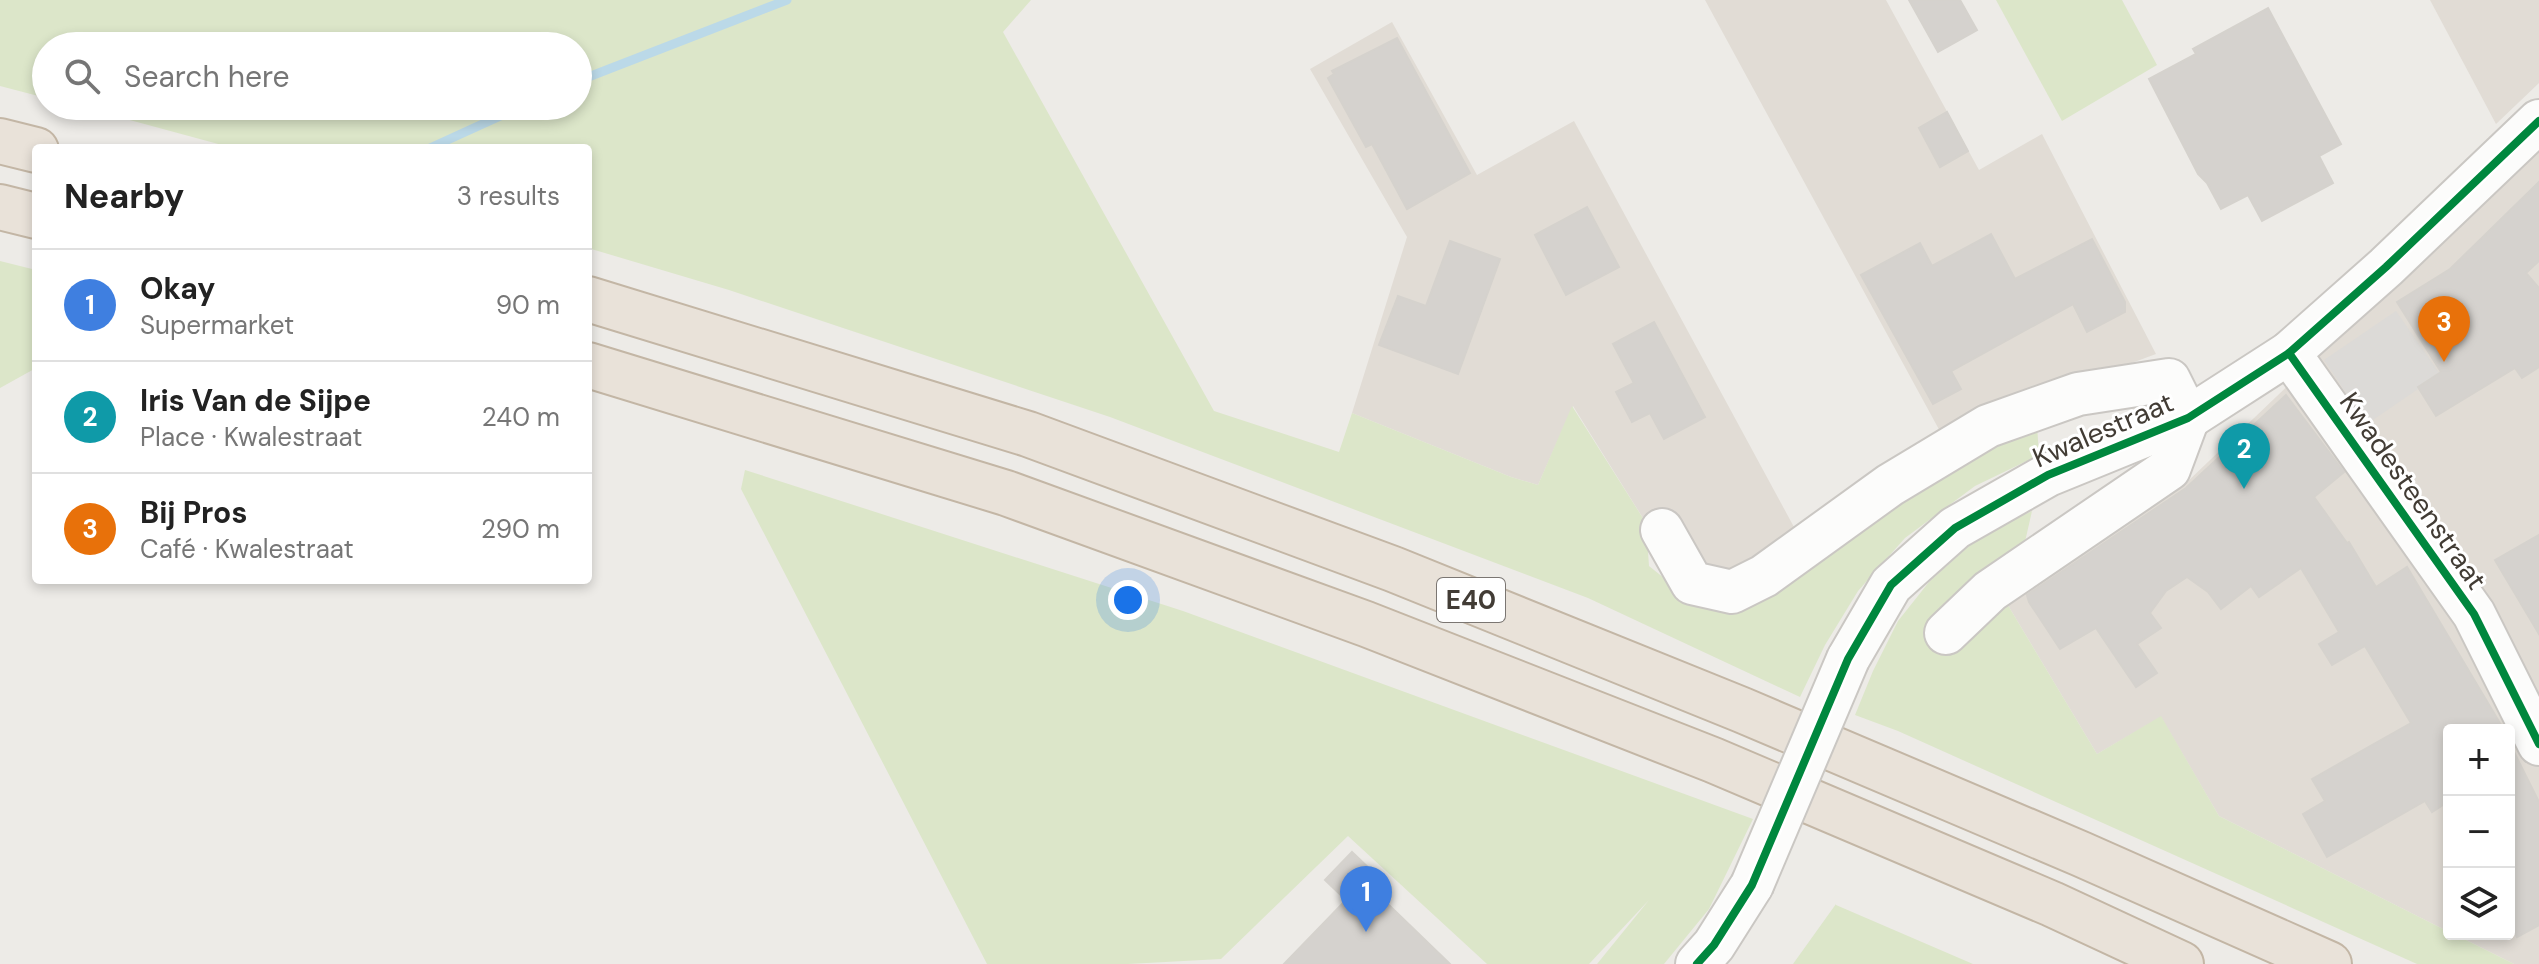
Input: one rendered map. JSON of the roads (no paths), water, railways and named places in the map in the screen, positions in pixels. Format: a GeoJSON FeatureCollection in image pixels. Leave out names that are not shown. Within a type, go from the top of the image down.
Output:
{"type":"FeatureCollection","features":[{"type":"Feature","properties":{"kind":"highway"},"geometry":{"type":"LineString","coordinates":[[0,141],[32,149]]}},
{"type":"Feature","properties":{"kind":"highway"},"geometry":{"type":"LineString","coordinates":[[0,207],[32,215]]}},
{"type":"Feature","properties":{"kind":"highway","name":"E40"},"geometry":{"type":"LineString","coordinates":[[592,300],[1028,434],[1393,569],[1742,710],[2081,854],[2329,964]]}},
{"type":"Feature","properties":{"kind":"highway","name":"E40"},"geometry":{"type":"LineString","coordinates":[[592,366],[1006,493],[1366,624],[1713,760],[2052,904],[2181,964]]}},
{"type":"Feature","properties":{"kind":"street","name":"Kwalestraat"},"geometry":{"type":"LineString","coordinates":[[1697,964],[1714,945],[1752,885],[1848,659],[1891,585],[1955,528],[2048,475],[2188,418],[2289,353],[2386,267],[2539,121]]}},
{"type":"Feature","properties":{"kind":"street","name":"Kwadesteenstraat"},"geometry":{"type":"LineString","coordinates":[[2289,353],[2474,614],[2539,744]]}},
{"type":"Feature","properties":{"kind":"street","name":"Kwalestraat"},"geometry":{"type":"LineString","coordinates":[[1662,530],[1692,583],[1732,592],[1764,576],[1890,485],[1988,426],[2078,394],[2169,380],[2188,418],[2169,469],[1990,591],[1946,633]]}},
{"type":"Feature","properties":{"kind":"waterway"},"geometry":{"type":"LineString","coordinates":[[592,76],[787,0]]}},
{"type":"Feature","properties":{"kind":"waterway"},"geometry":{"type":"LineString","coordinates":[[439,144],[491,120]]}},
{"type":"Feature","properties":{"kind":"place","name":"Bij Pros"},"geometry":{"type":"Point","coordinates":[2444,362]}},
{"type":"Feature","properties":{"kind":"place","name":"Iris Van de Sijpe"},"geometry":{"type":"Point","coordinates":[2244,489]}},
{"type":"Feature","properties":{"kind":"place","name":"Okay"},"geometry":{"type":"Point","coordinates":[1366,932]}}]}
